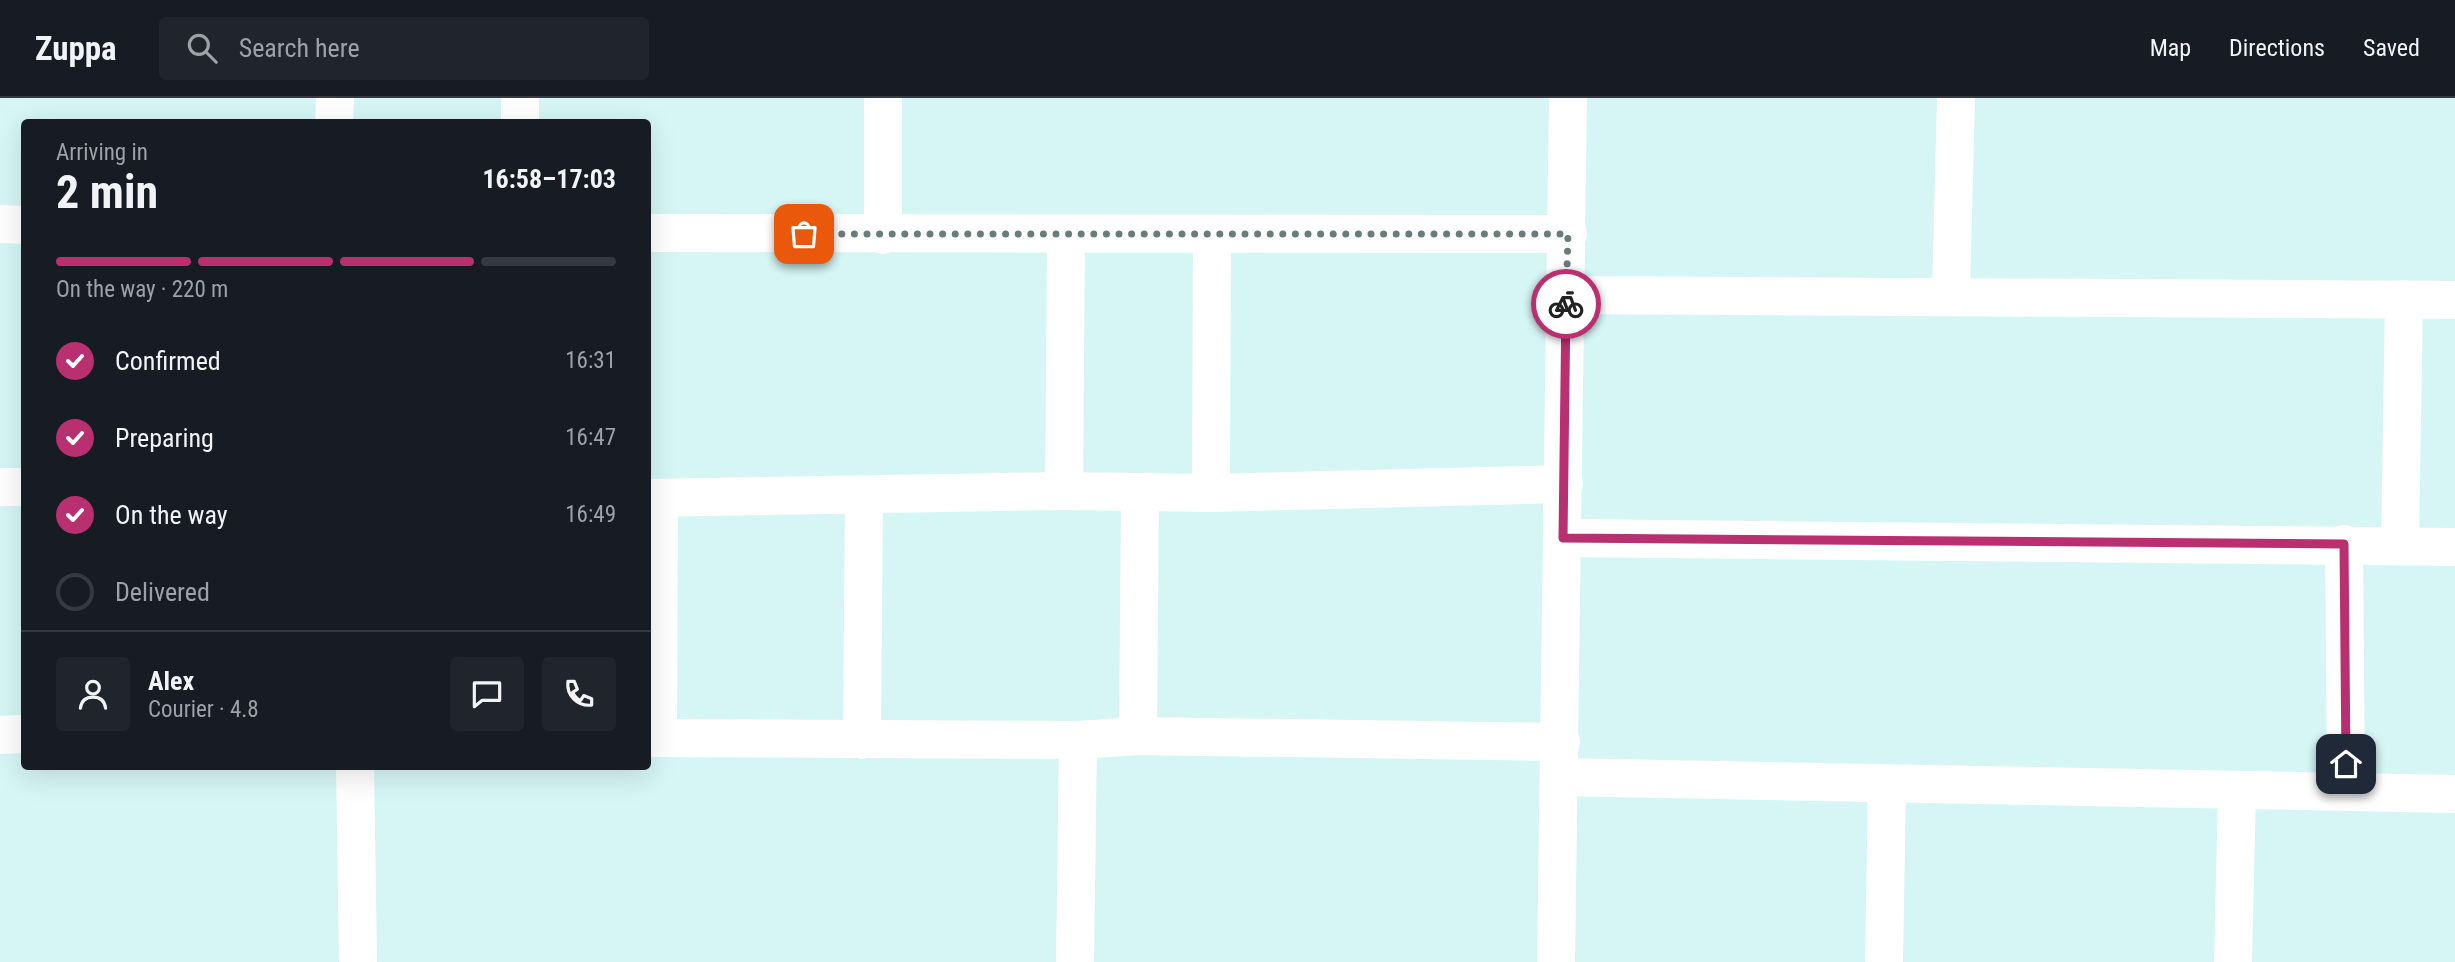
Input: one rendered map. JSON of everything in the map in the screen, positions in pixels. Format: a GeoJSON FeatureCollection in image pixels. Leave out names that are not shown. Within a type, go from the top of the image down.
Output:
{"type":"FeatureCollection","features":[{"type":"Feature","properties":{"kind":"street"},"geometry":{"type":"LineString","coordinates":[[334,119],[335,98]]}},
{"type":"Feature","properties":{"kind":"street"},"geometry":{"type":"LineString","coordinates":[[520,98],[520,119]]}},
{"type":"Feature","properties":{"kind":"street"},"geometry":{"type":"LineString","coordinates":[[883,98],[883,235]]}},
{"type":"Feature","properties":{"kind":"street"},"geometry":{"type":"LineString","coordinates":[[1556,962],[1569,98]]}},
{"type":"Feature","properties":{"kind":"street"},"geometry":{"type":"LineString","coordinates":[[1951,296],[1956,98]]}},
{"type":"Feature","properties":{"kind":"street"},"geometry":{"type":"LineString","coordinates":[[0,224],[21,225]]}},
{"type":"Feature","properties":{"kind":"street"},"geometry":{"type":"LineString","coordinates":[[651,233],[1568,234]]}},
{"type":"Feature","properties":{"kind":"street"},"geometry":{"type":"LineString","coordinates":[[1064,491],[1066,234]]}},
{"type":"Feature","properties":{"kind":"street"},"geometry":{"type":"LineString","coordinates":[[1211,493],[1212,235]]}},
{"type":"Feature","properties":{"kind":"street"},"geometry":{"type":"LineString","coordinates":[[1566,296],[2455,299]]}},
{"type":"Feature","properties":{"kind":"street"},"geometry":{"type":"LineString","coordinates":[[2400,546],[2404,299]]}},
{"type":"Feature","properties":{"kind":"street"},"geometry":{"type":"LineString","coordinates":[[1564,484],[1211,493],[1064,491],[653,498],[653,738],[1078,740],[1138,736],[1560,760],[1887,785],[2455,794]]}},
{"type":"Feature","properties":{"kind":"street"},"geometry":{"type":"LineString","coordinates":[[0,487],[21,487]]}},
{"type":"Feature","properties":{"kind":"street"},"geometry":{"type":"LineString","coordinates":[[1138,736],[1140,493]]}},
{"type":"Feature","properties":{"kind":"street"},"geometry":{"type":"LineString","coordinates":[[862,740],[864,496]]}},
{"type":"Feature","properties":{"kind":"street"},"geometry":{"type":"LineString","coordinates":[[1563,538],[2455,547]]}},
{"type":"Feature","properties":{"kind":"street"},"geometry":{"type":"LineString","coordinates":[[2344,544],[2346,791]]}},
{"type":"Feature","properties":{"kind":"street"},"geometry":{"type":"LineString","coordinates":[[0,734],[21,734]]}},
{"type":"Feature","properties":{"kind":"street"},"geometry":{"type":"LineString","coordinates":[[1075,962],[1078,740]]}},
{"type":"Feature","properties":{"kind":"street"},"geometry":{"type":"LineString","coordinates":[[355,770],[358,962]]}},
{"type":"Feature","properties":{"kind":"street"},"geometry":{"type":"LineString","coordinates":[[1884,962],[1887,785]]}},
{"type":"Feature","properties":{"kind":"street"},"geometry":{"type":"LineString","coordinates":[[2234,962],[2237,791]]}},
{"type":"Feature","properties":{"kind":"way so far"},"geometry":{"type":"LineString","coordinates":[[804,234],[1568,234],[1566,304]]}},
{"type":"Feature","properties":{"kind":"route"},"geometry":{"type":"LineString","coordinates":[[1566,304],[1563,538],[2344,544],[2346,764]]}}]}
